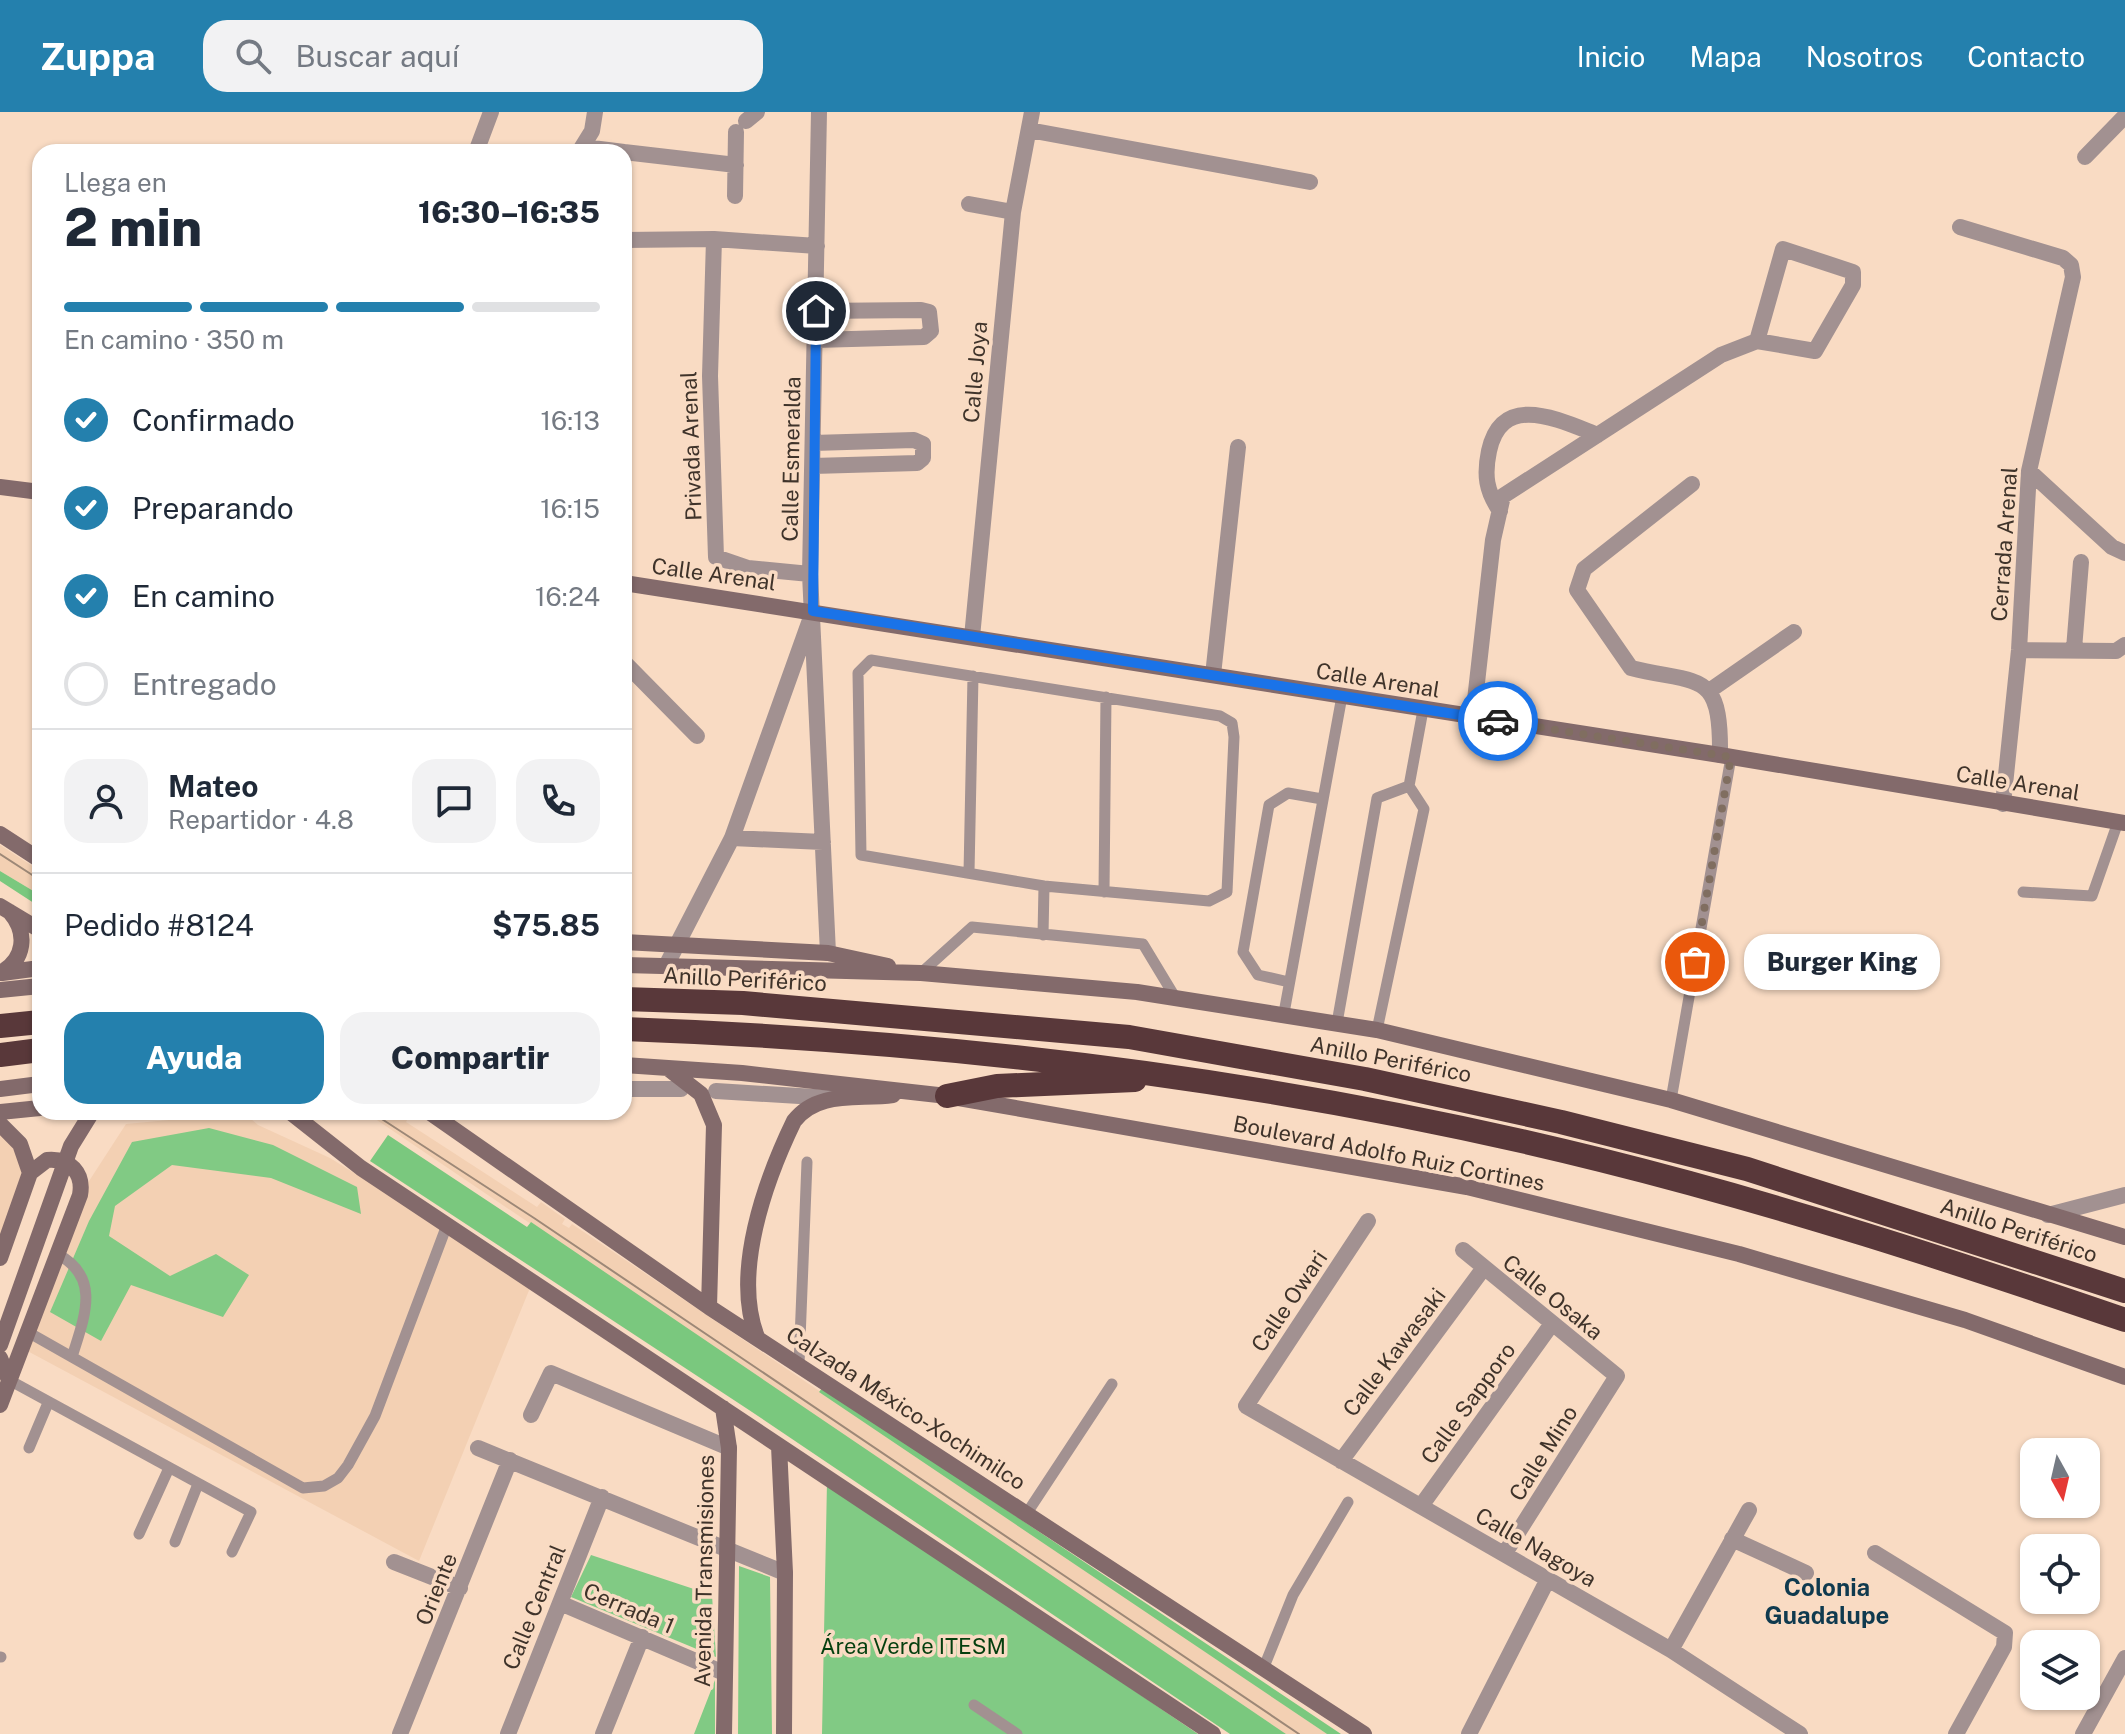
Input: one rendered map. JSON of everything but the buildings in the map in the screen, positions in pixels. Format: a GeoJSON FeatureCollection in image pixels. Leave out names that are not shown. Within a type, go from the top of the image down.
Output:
{"type":"FeatureCollection","features":[{"type":"Feature","properties":{"kind":"highway","name":"Anillo Periférico"},"geometry":{"type":"LineString","coordinates":[[632,999],[743,1003],[1129,1037],[1365,1079],[1561,1122],[1747,1169],[2125,1291]]}},
{"type":"Feature","properties":{"kind":"highway"},"geometry":{"type":"LineString","coordinates":[[0,1026],[32,1023]]}},
{"type":"Feature","properties":{"kind":"highway"},"geometry":{"type":"LineString","coordinates":[[632,1029],[742,1033],[923,1047],[1168,1076],[1396,1114],[1706,1187],[2125,1320]]}},
{"type":"Feature","properties":{"kind":"highway"},"geometry":{"type":"LineString","coordinates":[[0,1055],[32,1051]]}},
{"type":"Feature","properties":{"kind":"highway"},"geometry":{"type":"LineString","coordinates":[[947,1096],[997,1086],[1088,1085],[1168,1076]]}},
{"type":"Feature","properties":{"kind":"main road"},"geometry":{"type":"LineString","coordinates":[[0,487],[32,491]]}},
{"type":"Feature","properties":{"kind":"main road","name":"Calle Arenal"},"geometry":{"type":"LineString","coordinates":[[632,584],[1726,756],[2121,822]]}},
{"type":"Feature","properties":{"kind":"main road"},"geometry":{"type":"LineString","coordinates":[[0,834],[32,855]]}},
{"type":"Feature","properties":{"kind":"main road"},"geometry":{"type":"LineString","coordinates":[[5,909],[32,925]]}},
{"type":"Feature","properties":{"kind":"main road"},"geometry":{"type":"LineString","coordinates":[[0,973],[14,963],[22,946],[20,928],[5,909]]}},
{"type":"Feature","properties":{"kind":"main road"},"geometry":{"type":"LineString","coordinates":[[632,942],[681,942],[828,953],[921,973]]}},
{"type":"Feature","properties":{"kind":"main road"},"geometry":{"type":"LineString","coordinates":[[632,965],[921,973],[1175,997],[1284,1013],[1377,1030],[1671,1100],[2125,1237]]}},
{"type":"Feature","properties":{"kind":"main road"},"geometry":{"type":"LineString","coordinates":[[0,973],[32,969]]}},
{"type":"Feature","properties":{"kind":"main road"},"geometry":{"type":"LineString","coordinates":[[0,990],[32,987]]}},
{"type":"Feature","properties":{"kind":"main road","name":"Boulevard Adolfo Ruiz Cortines"},"geometry":{"type":"LineString","coordinates":[[632,1065],[742,1073],[947,1096],[1467,1187],[1739,1254],[1965,1320],[2125,1377]]}},
{"type":"Feature","properties":{"kind":"main road"},"geometry":{"type":"LineString","coordinates":[[661,1066],[684,1077],[701,1094],[711,1114],[714,1136],[709,1307]]}},
{"type":"Feature","properties":{"kind":"main road"},"geometry":{"type":"LineString","coordinates":[[0,1089],[32,1085]]}},
{"type":"Feature","properties":{"kind":"main road"},"geometry":{"type":"LineString","coordinates":[[757,1337],[749,1309],[748,1285],[756,1224],[794,1121],[813,1104],[832,1098],[864,1099],[914,1092]]}},
{"type":"Feature","properties":{"kind":"main road"},"geometry":{"type":"LineString","coordinates":[[0,1112],[32,1109]]}},
{"type":"Feature","properties":{"kind":"main road"},"geometry":{"type":"LineString","coordinates":[[0,1345],[71,1146],[87,1120]]}},
{"type":"Feature","properties":{"kind":"main road"},"geometry":{"type":"LineString","coordinates":[[300,1120],[361,1168],[1208,1733]]}},
{"type":"Feature","properties":{"kind":"main road","name":"Calzada México-Xochimilco"},"geometry":{"type":"LineString","coordinates":[[440,1120],[709,1307],[1364,1734]]}},
{"type":"Feature","properties":{"kind":"main road"},"geometry":{"type":"LineString","coordinates":[[0,1124],[20,1144],[30,1173]]}},
{"type":"Feature","properties":{"kind":"main road"},"geometry":{"type":"LineString","coordinates":[[0,1258],[30,1173],[47,1160],[62,1161],[74,1168],[81,1181],[80,1195],[0,1405]]}},
{"type":"Feature","properties":{"kind":"main road"},"geometry":{"type":"LineString","coordinates":[[0,1358],[9,1380]]}},
{"type":"Feature","properties":{"kind":"main road","name":"Avenida Transmisiones"},"geometry":{"type":"LineString","coordinates":[[723,1408],[729,1448],[724,1734]]}},
{"type":"Feature","properties":{"kind":"main road"},"geometry":{"type":"LineString","coordinates":[[779,1446],[785,1573],[784,1734]]}},
{"type":"Feature","properties":{"kind":"street"},"geometry":{"type":"LineString","coordinates":[[479,144],[491,112]]}},
{"type":"Feature","properties":{"kind":"street"},"geometry":{"type":"LineString","coordinates":[[584,144],[592,131],[595,112]]}},
{"type":"Feature","properties":{"kind":"street","name":"Calle Joya"},"geometry":{"type":"LineString","coordinates":[[972,637],[1013,212],[1032,112]]}},
{"type":"Feature","properties":{"kind":"street","name":"Calle Esmeralda"},"geometry":{"type":"LineString","coordinates":[[818,113],[810,574],[828,953]]}},
{"type":"Feature","properties":{"kind":"street"},"geometry":{"type":"LineString","coordinates":[[2085,157],[2125,116]]}},
{"type":"Feature","properties":{"kind":"street"},"geometry":{"type":"LineString","coordinates":[[735,196],[736,165],[746,122]]}},
{"type":"Feature","properties":{"kind":"street"},"geometry":{"type":"LineString","coordinates":[[1029,130],[1310,182]]}},
{"type":"Feature","properties":{"kind":"street"},"geometry":{"type":"LineString","coordinates":[[632,153],[736,165]]}},
{"type":"Feature","properties":{"kind":"street"},"geometry":{"type":"LineString","coordinates":[[969,204],[1013,212]]}},
{"type":"Feature","properties":{"kind":"street","name":"Cerrada Arenal"},"geometry":{"type":"LineString","coordinates":[[1960,227],[2063,258],[2071,265],[2073,277],[2029,471],[2019,650],[2003,804]]}},
{"type":"Feature","properties":{"kind":"street"},"geometry":{"type":"LineString","coordinates":[[632,240],[714,239],[817,246]]}},
{"type":"Feature","properties":{"kind":"street","name":"Privada Arenal"},"geometry":{"type":"LineString","coordinates":[[714,239],[710,376],[716,557],[748,568],[810,574]]}},
{"type":"Feature","properties":{"kind":"street"},"geometry":{"type":"LineString","coordinates":[[1473,718],[1493,540],[1503,496],[1721,355],[1757,341],[1815,351],[1853,285],[1853,272],[1783,249],[1757,341]]}},
{"type":"Feature","properties":{"kind":"street"},"geometry":{"type":"LineString","coordinates":[[815,340],[924,337],[931,331],[929,312],[921,310],[816,311]]}},
{"type":"Feature","properties":{"kind":"street"},"geometry":{"type":"LineString","coordinates":[[1500,511],[1487,492],[1487,460],[1493,433],[1504,420],[1525,415],[1547,415],[1598,435]]}},
{"type":"Feature","properties":{"kind":"street"},"geometry":{"type":"LineString","coordinates":[[813,443],[914,440],[923,444],[923,458],[917,463],[813,466]]}},
{"type":"Feature","properties":{"kind":"street"},"geometry":{"type":"LineString","coordinates":[[1213,675],[1238,447]]}},
{"type":"Feature","properties":{"kind":"street"},"geometry":{"type":"LineString","coordinates":[[2029,471],[2112,547],[2125,553]]}},
{"type":"Feature","properties":{"kind":"street"},"geometry":{"type":"LineString","coordinates":[[1692,484],[1584,569],[1577,590],[1631,668],[1692,679],[1709,691],[1721,722],[1726,756]]}},
{"type":"Feature","properties":{"kind":"street"},"geometry":{"type":"LineString","coordinates":[[2074,649],[2081,562]]}},
{"type":"Feature","properties":{"kind":"street","name":"Calle Esmeralda"},"geometry":{"type":"LineString","coordinates":[[666,966],[732,838],[813,611]]}},
{"type":"Feature","properties":{"kind":"street"},"geometry":{"type":"LineString","coordinates":[[1709,691],[1794,632]]}},
{"type":"Feature","properties":{"kind":"street"},"geometry":{"type":"LineString","coordinates":[[2019,650],[2116,651],[2125,645]]}},
{"type":"Feature","properties":{"kind":"street"},"geometry":{"type":"LineString","coordinates":[[632,670],[697,736]]}},
{"type":"Feature","properties":{"kind":"street"},"geometry":{"type":"LineString","coordinates":[[732,838],[823,842]]}},
{"type":"Feature","properties":{"kind":"street"},"geometry":{"type":"LineString","coordinates":[[632,1089],[681,1089]]}},
{"type":"Feature","properties":{"kind":"street"},"geometry":{"type":"LineString","coordinates":[[716,1091],[832,1098]]}},
{"type":"Feature","properties":{"kind":"street"},"geometry":{"type":"LineString","coordinates":[[2048,1215],[2125,1195]]}},
{"type":"Feature","properties":{"kind":"street","name":"Calle Owari"},"geometry":{"type":"LineString","coordinates":[[1246,1406],[1368,1221]]}},
{"type":"Feature","properties":{"kind":"street","name":"Calle Osaka"},"geometry":{"type":"LineString","coordinates":[[1463,1250],[1617,1376]]}},
{"type":"Feature","properties":{"kind":"street","name":"Calle Kawasaki"},"geometry":{"type":"LineString","coordinates":[[1341,1461],[1483,1269]]}},
{"type":"Feature","properties":{"kind":"street","name":"Calle Sapporo"},"geometry":{"type":"LineString","coordinates":[[1421,1506],[1551,1325]]}},
{"type":"Feature","properties":{"kind":"street"},"geometry":{"type":"LineString","coordinates":[[531,1415],[551,1373],[729,1448]]}},
{"type":"Feature","properties":{"kind":"street","name":"Calle Mino"},"geometry":{"type":"LineString","coordinates":[[1505,1553],[1617,1376]]}},
{"type":"Feature","properties":{"kind":"street","name":"Calle Nagoya"},"geometry":{"type":"LineString","coordinates":[[1246,1406],[1671,1650],[1800,1734]]}},
{"type":"Feature","properties":{"kind":"street"},"geometry":{"type":"LineString","coordinates":[[478,1448],[785,1573]]}},
{"type":"Feature","properties":{"kind":"street","name":"Oriente"},"geometry":{"type":"LineString","coordinates":[[400,1734],[510,1460]]}},
{"type":"Feature","properties":{"kind":"street","name":"Calle Central"},"geometry":{"type":"LineString","coordinates":[[508,1734],[602,1497]]}},
{"type":"Feature","properties":{"kind":"street"},"geometry":{"type":"LineString","coordinates":[[1671,1650],[1749,1510]]}},
{"type":"Feature","properties":{"kind":"street"},"geometry":{"type":"LineString","coordinates":[[1732,1539],[1806,1573]]}},
{"type":"Feature","properties":{"kind":"street"},"geometry":{"type":"LineString","coordinates":[[1875,1553],[2005,1633],[2004,1647],[1956,1734]]}},
{"type":"Feature","properties":{"kind":"street"},"geometry":{"type":"LineString","coordinates":[[394,1562],[460,1588]]}},
{"type":"Feature","properties":{"kind":"street"},"geometry":{"type":"LineString","coordinates":[[1469,1734],[1548,1579]]}},
{"type":"Feature","properties":{"kind":"street","name":"Cerrada 1"},"geometry":{"type":"LineString","coordinates":[[560,1603],[724,1673]]}},
{"type":"Feature","properties":{"kind":"street"},"geometry":{"type":"LineString","coordinates":[[603,1734],[642,1637]]}},
{"type":"Feature","properties":{"kind":"street"},"geometry":{"type":"LineString","coordinates":[[2083,1734],[2125,1658]]}},
{"type":"Feature","properties":{"kind":"lane"},"geometry":{"type":"LineString","coordinates":[[871,660],[973,676],[1220,716],[1232,723],[1234,737],[1227,892],[1209,901],[1044,886],[861,855],[858,673],[871,660]]}},
{"type":"Feature","properties":{"kind":"lane"},"geometry":{"type":"LineString","coordinates":[[969,873],[973,676]]}},
{"type":"Feature","properties":{"kind":"lane"},"geometry":{"type":"LineString","coordinates":[[1284,1013],[1342,696]]}},
{"type":"Feature","properties":{"kind":"lane"},"geometry":{"type":"LineString","coordinates":[[1104,892],[1106,697]]}},
{"type":"Feature","properties":{"kind":"lane"},"geometry":{"type":"LineString","coordinates":[[1377,1030],[1424,809],[1409,786],[1423,710]]}},
{"type":"Feature","properties":{"kind":"lane"},"geometry":{"type":"LineString","coordinates":[[1671,1100],[1726,756]]}},
{"type":"Feature","properties":{"kind":"lane"},"geometry":{"type":"LineString","coordinates":[[1337,1023],[1377,798],[1409,786]]}},
{"type":"Feature","properties":{"kind":"lane"},"geometry":{"type":"LineString","coordinates":[[1289,982],[1258,975],[1243,952],[1245,937],[1269,805],[1288,793],[1322,799]]}},
{"type":"Feature","properties":{"kind":"lane"},"geometry":{"type":"LineString","coordinates":[[2023,892],[2092,896],[2121,822]]}},
{"type":"Feature","properties":{"kind":"lane"},"geometry":{"type":"LineString","coordinates":[[1043,935],[1044,886]]}},
{"type":"Feature","properties":{"kind":"lane"},"geometry":{"type":"LineString","coordinates":[[921,973],[972,927],[1143,944],[1175,997]]}},
{"type":"Feature","properties":{"kind":"lane"},"geometry":{"type":"LineString","coordinates":[[799,1365],[807,1162]]}},
{"type":"Feature","properties":{"kind":"lane"},"geometry":{"type":"LineString","coordinates":[[26,1331],[303,1488],[324,1486],[338,1478],[348,1465],[375,1416],[447,1225]]}},
{"type":"Feature","properties":{"kind":"lane"},"geometry":{"type":"LineString","coordinates":[[57,1254],[82,1274],[88,1289],[72,1357]]}},
{"type":"Feature","properties":{"kind":"lane"},"geometry":{"type":"LineString","coordinates":[[9,1380],[251,1512],[232,1552]]}},
{"type":"Feature","properties":{"kind":"lane"},"geometry":{"type":"LineString","coordinates":[[1027,1513],[1112,1384]]}},
{"type":"Feature","properties":{"kind":"lane"},"geometry":{"type":"LineString","coordinates":[[29,1448],[48,1403]]}},
{"type":"Feature","properties":{"kind":"lane"},"geometry":{"type":"LineString","coordinates":[[139,1534],[169,1468]]}},
{"type":"Feature","properties":{"kind":"lane"},"geometry":{"type":"LineString","coordinates":[[175,1542],[198,1484]]}},
{"type":"Feature","properties":{"kind":"lane"},"geometry":{"type":"LineString","coordinates":[[1264,1667],[1293,1595],[1348,1502]]}},
{"type":"Feature","properties":{"kind":"lane"},"geometry":{"type":"LineString","coordinates":[[974,1705],[1017,1734]]}},
{"type":"Feature","properties":{"kind":"shaded area"},"geometry":{"type":"Polygon","coordinates":[[[0,845],[32,866],[32,890],[0,871],[0,845]]]}},
{"type":"Feature","properties":{"kind":"shaded area"},"geometry":{"type":"Polygon","coordinates":[[[169,1120],[252,1120],[330,1158],[532,1283],[419,1561],[20,1347],[80,1195],[126,1124],[169,1120]]]}},
{"type":"Feature","properties":{"kind":"shaded area"},"geometry":{"type":"Polygon","coordinates":[[[377,1120],[407,1120],[537,1207],[541,1202],[565,1219],[562,1224],[569,1228],[572,1224],[1327,1734],[1286,1734],[377,1120]]]}},
{"type":"Feature","properties":{"kind":"shaded area"},"geometry":{"type":"Polygon","coordinates":[[[0,1128],[24,1166],[0,1242],[0,1128]]]}},
{"type":"Feature","properties":{"kind":"green space"},"geometry":{"type":"Polygon","coordinates":[[[0,871],[32,890],[32,902],[0,881],[0,871]]]}},
{"type":"Feature","properties":{"kind":"green space"},"geometry":{"type":"Polygon","coordinates":[[[209,1128],[273,1145],[357,1187],[361,1214],[271,1178],[172,1165],[115,1206],[109,1236],[170,1276],[216,1254],[249,1275],[223,1317],[131,1285],[101,1341],[50,1312],[89,1221],[132,1142],[209,1128]]]}},
{"type":"Feature","properties":{"kind":"green space"},"geometry":{"type":"Polygon","coordinates":[[[388,1135],[527,1227],[531,1222],[1286,1734],[1230,1734],[749,1410],[370,1161],[388,1135]]]}},
{"type":"Feature","properties":{"kind":"green space"},"geometry":{"type":"Polygon","coordinates":[[[823,1387],[1341,1734],[1327,1734],[819,1392],[823,1387]]]}},
{"type":"Feature","properties":{"kind":"green space","name":"Área Verde ITESM"},"geometry":{"type":"Polygon","coordinates":[[[827,1482],[1198,1734],[822,1734],[827,1482]]]}},
{"type":"Feature","properties":{"kind":"green space"},"geometry":{"type":"Polygon","coordinates":[[[591,1555],[712,1595],[716,1657],[571,1597],[591,1555]]]}},
{"type":"Feature","properties":{"kind":"green space"},"geometry":{"type":"Polygon","coordinates":[[[739,1566],[770,1577],[772,1734],[738,1734],[739,1566]]]}},
{"type":"Feature","properties":{"kind":"green space"},"geometry":{"type":"Polygon","coordinates":[[[715,1680],[715,1734],[694,1734],[715,1680]]]}},
{"type":"Feature","properties":{"kind":"tram line"},"geometry":{"type":"LineString","coordinates":[[0,854],[32,875]]}},
{"type":"Feature","properties":{"kind":"tram line"},"geometry":{"type":"LineString","coordinates":[[383,1120],[534,1218],[1299,1734]]}},
{"type":"Feature","properties":{"kind":"way so far"},"geometry":{"type":"LineString","coordinates":[[1498,721],[1731,757],[1695,962]]}},
{"type":"Feature","properties":{"kind":"place","name":"Burger King"},"geometry":{"type":"Point","coordinates":[1695,962]}},
{"type":"Feature","properties":{"kind":"district","name":"Colonia Guadalupe"},"geometry":{"type":"Point","coordinates":[1827,1602]}},
{"type":"Feature","properties":{"kind":"route"},"geometry":{"type":"LineString","coordinates":[[816,311],[810,574],[813,611],[1498,721]]}}]}
